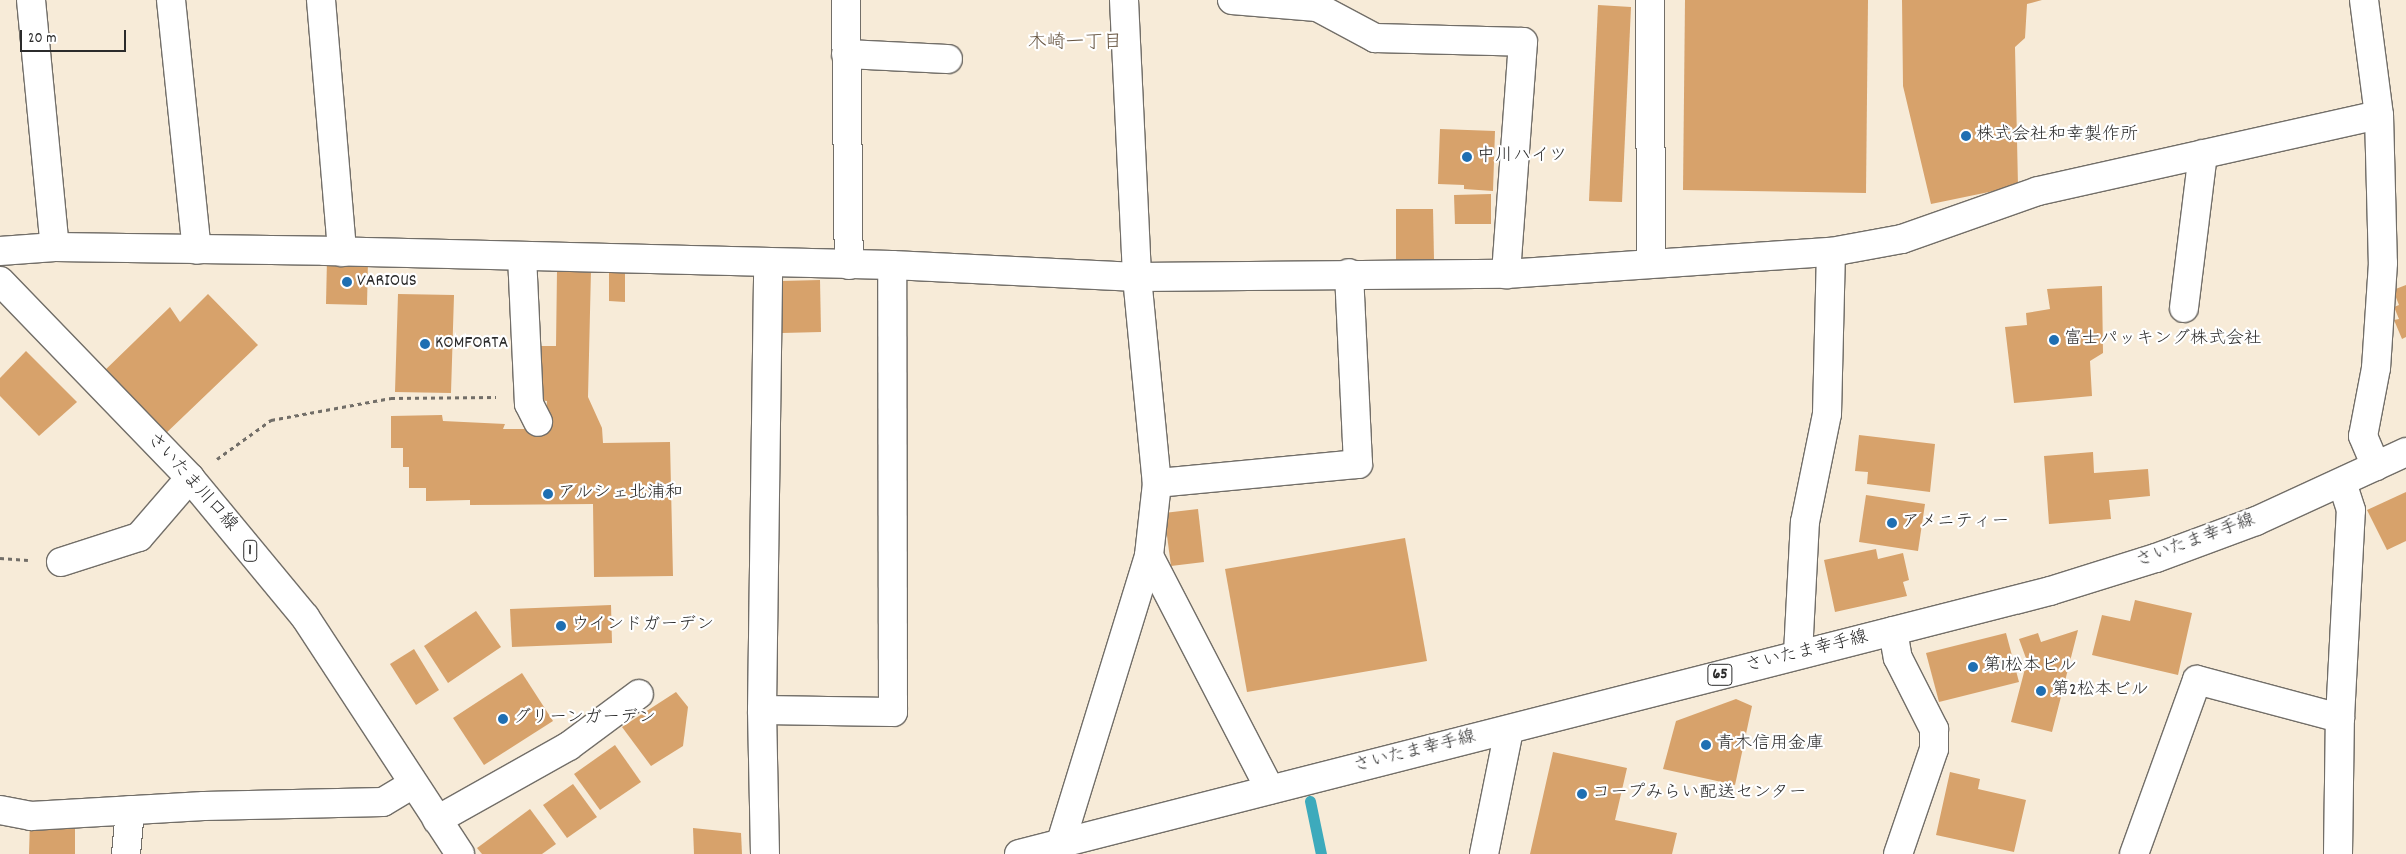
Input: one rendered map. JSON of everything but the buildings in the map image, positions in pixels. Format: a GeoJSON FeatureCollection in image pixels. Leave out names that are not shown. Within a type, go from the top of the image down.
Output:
{"type":"FeatureCollection","features":[{"type":"Feature","properties":{"kind":"street"},"geometry":{"type":"LineString","coordinates":[[31,0],[55,247]]}},
{"type":"Feature","properties":{"kind":"street"},"geometry":{"type":"LineString","coordinates":[[171,0],[197,250]]}},
{"type":"Feature","properties":{"kind":"street"},"geometry":{"type":"LineString","coordinates":[[321,0],[342,252]]}},
{"type":"Feature","properties":{"kind":"street"},"geometry":{"type":"LineString","coordinates":[[846,0],[849,265]]}},
{"type":"Feature","properties":{"kind":"street"},"geometry":{"type":"LineString","coordinates":[[1061,842],[1149,556],[1157,483],[1137,277],[1124,0]]}},
{"type":"Feature","properties":{"kind":"street"},"geometry":{"type":"LineString","coordinates":[[1232,0],[1317,7],[1375,38],[1523,42],[1506,274]]}},
{"type":"Feature","properties":{"kind":"street"},"geometry":{"type":"LineString","coordinates":[[1650,0],[1650,263]]}},
{"type":"Feature","properties":{"kind":"street"},"geometry":{"type":"LineString","coordinates":[[2364,0],[2395,258],[2363,436],[2376,466]]}},
{"type":"Feature","properties":{"kind":"street"},"geometry":{"type":"LineString","coordinates":[[846,54],[948,59]]}},
{"type":"Feature","properties":{"kind":"street"},"geometry":{"type":"LineString","coordinates":[[0,251],[55,247],[522,256],[892,266],[1137,277],[1349,273],[1506,274],[1831,252],[1902,239],[2038,191],[2378,115]]}},
{"type":"Feature","properties":{"kind":"street"},"geometry":{"type":"LineString","coordinates":[[2184,308],[2202,154]]}},
{"type":"Feature","properties":{"kind":"street"},"geometry":{"type":"LineString","coordinates":[[1798,654],[1805,522],[1826,414],[1831,252]]}},
{"type":"Feature","properties":{"kind":"street"},"geometry":{"type":"LineString","coordinates":[[522,256],[528,396],[538,422]]}},
{"type":"Feature","properties":{"kind":"street"},"geometry":{"type":"LineString","coordinates":[[765,854],[762,710],[768,262]]}},
{"type":"Feature","properties":{"kind":"street"},"geometry":{"type":"LineString","coordinates":[[762,710],[892,712],[892,266]]}},
{"type":"Feature","properties":{"kind":"street"},"geometry":{"type":"LineString","coordinates":[[1157,483],[1358,464],[1349,273]]}},
{"type":"Feature","properties":{"kind":"street","name":"さいたま川口線"},"geometry":{"type":"LineString","coordinates":[[0,281],[190,478],[305,617],[460,854]]}},
{"type":"Feature","properties":{"kind":"street","name":"さいたま幸手線"},"geometry":{"type":"LineString","coordinates":[[1019,854],[2050,591],[2156,558],[2256,521],[2406,452]]}},
{"type":"Feature","properties":{"kind":"street"},"geometry":{"type":"LineString","coordinates":[[62,562],[139,537],[190,478]]}},
{"type":"Feature","properties":{"kind":"street"},"geometry":{"type":"LineString","coordinates":[[2338,854],[2340,718],[2351,510],[2342,483]]}},
{"type":"Feature","properties":{"kind":"street"},"geometry":{"type":"LineString","coordinates":[[1149,556],[1270,789]]}},
{"type":"Feature","properties":{"kind":"street"},"geometry":{"type":"LineString","coordinates":[[1893,631],[1898,658],[1934,729],[1934,749],[1898,854]]}},
{"type":"Feature","properties":{"kind":"street"},"geometry":{"type":"LineString","coordinates":[[2134,854],[2197,680],[2340,718]]}},
{"type":"Feature","properties":{"kind":"street"},"geometry":{"type":"LineString","coordinates":[[437,820],[568,746],[639,694]]}},
{"type":"Feature","properties":{"kind":"street"},"geometry":{"type":"LineString","coordinates":[[1484,854],[1510,730]]}},
{"type":"Feature","properties":{"kind":"street"},"geometry":{"type":"LineString","coordinates":[[0,810],[32,816],[130,810],[383,802],[413,784]]}},
{"type":"Feature","properties":{"kind":"street"},"geometry":{"type":"LineString","coordinates":[[126,854],[130,810]]}},
{"type":"Feature","properties":{"kind":"path"},"geometry":{"type":"LineString","coordinates":[[190,478],[271,420],[391,398],[528,396]]}},
{"type":"Feature","properties":{"kind":"waterway"},"geometry":{"type":"LineString","coordinates":[[1310,801],[1321,854]]}},
{"type":"Feature","properties":{"kind":"place","name":"株式会社和幸製作所"},"geometry":{"type":"Point","coordinates":[1966,136]}},
{"type":"Feature","properties":{"kind":"place","name":"中川ハイツ"},"geometry":{"type":"Point","coordinates":[1467,157]}},
{"type":"Feature","properties":{"kind":"place","name":"VARIOUS"},"geometry":{"type":"Point","coordinates":[347,282]}},
{"type":"Feature","properties":{"kind":"place","name":"富士パッキング株式会社"},"geometry":{"type":"Point","coordinates":[2054,340]}},
{"type":"Feature","properties":{"kind":"place","name":"KOMFORTA"},"geometry":{"type":"Point","coordinates":[425,344]}},
{"type":"Feature","properties":{"kind":"place","name":"アルシェ北浦和"},"geometry":{"type":"Point","coordinates":[548,494]}},
{"type":"Feature","properties":{"kind":"place","name":"アメニティー"},"geometry":{"type":"Point","coordinates":[1892,523]}},
{"type":"Feature","properties":{"kind":"place","name":"ウインドガーデン"},"geometry":{"type":"Point","coordinates":[561,626]}},
{"type":"Feature","properties":{"kind":"place","name":"第1松本ビル"},"geometry":{"type":"Point","coordinates":[1973,667]}},
{"type":"Feature","properties":{"kind":"place","name":"第2松本ビル"},"geometry":{"type":"Point","coordinates":[2041,691]}},
{"type":"Feature","properties":{"kind":"place","name":"グリーンガーデン"},"geometry":{"type":"Point","coordinates":[503,719]}},
{"type":"Feature","properties":{"kind":"place","name":"青木信用金庫"},"geometry":{"type":"Point","coordinates":[1706,745]}},
{"type":"Feature","properties":{"kind":"place","name":"コープみらい配送センター"},"geometry":{"type":"Point","coordinates":[1582,794]}},
{"type":"Feature","properties":{"kind":"district","name":"木崎一丁目"},"geometry":{"type":"Point","coordinates":[1075,44]}}]}
